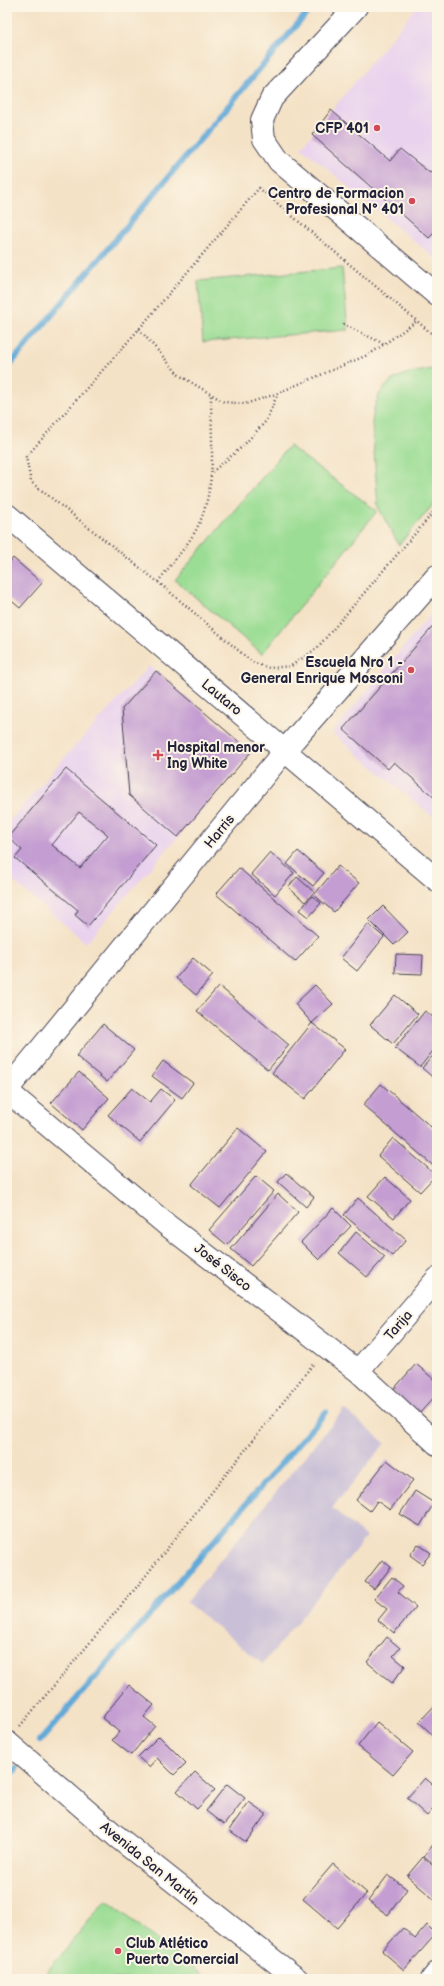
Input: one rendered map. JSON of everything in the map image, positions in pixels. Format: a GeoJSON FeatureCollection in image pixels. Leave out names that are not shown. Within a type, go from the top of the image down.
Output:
{"type":"FeatureCollection","features":[{"type":"Feature","properties":{"kind":"street"},"geometry":{"type":"LineString","coordinates":[[356,7],[272,98],[262,120],[264,139],[279,161],[437,295]]}},
{"type":"Feature","properties":{"kind":"street","name":"Lautaro"},"geometry":{"type":"LineString","coordinates":[[7,515],[437,880]]}},
{"type":"Feature","properties":{"kind":"street","name":"Harris"},"geometry":{"type":"LineString","coordinates":[[7,1091],[285,750],[437,576]]}},
{"type":"Feature","properties":{"kind":"street","name":"José Sisco"},"geometry":{"type":"LineString","coordinates":[[7,1091],[168,1224],[358,1371],[437,1444]]}},
{"type":"Feature","properties":{"kind":"street","name":"Tarija"},"geometry":{"type":"LineString","coordinates":[[358,1371],[437,1279]]}},
{"type":"Feature","properties":{"kind":"street","name":"Avenida San Martín"},"geometry":{"type":"LineString","coordinates":[[12,1736],[116,1836],[297,1979]]}},
{"type":"Feature","properties":{"kind":"street"},"geometry":{"type":"LineString","coordinates":[[432,1979],[437,1973]]}},
{"type":"Feature","properties":{"kind":"path"},"geometry":{"type":"LineString","coordinates":[[437,338],[259,188],[140,329],[26,457],[31,482],[158,582],[252,662],[269,668],[291,666],[317,648],[437,508]]}},
{"type":"Feature","properties":{"kind":"path"},"geometry":{"type":"LineString","coordinates":[[140,329],[179,375],[224,402],[245,404],[278,393],[370,354],[417,321]]}},
{"type":"Feature","properties":{"kind":"path"},"geometry":{"type":"LineString","coordinates":[[343,324],[384,344]]}},
{"type":"Feature","properties":{"kind":"path"},"geometry":{"type":"LineString","coordinates":[[212,472],[242,447],[266,421],[278,393]]}},
{"type":"Feature","properties":{"kind":"path"},"geometry":{"type":"LineString","coordinates":[[158,582],[196,530],[209,496],[212,472],[211,394]]}},
{"type":"Feature","properties":{"kind":"path"},"geometry":{"type":"LineString","coordinates":[[12,1736],[140,1583],[326,1347]]}},
{"type":"Feature","properties":{"kind":"shaded area","name":"CFP 401"},"geometry":{"type":"Polygon","coordinates":[[[417,7],[437,7],[437,260],[301,147],[417,7]]]}},
{"type":"Feature","properties":{"kind":"shaded area","name":"Escuela Nro 1 - General Enrique Mosconi"},"geometry":{"type":"Polygon","coordinates":[[[437,607],[437,820],[332,733],[437,607]]]}},
{"type":"Feature","properties":{"kind":"shaded area"},"geometry":{"type":"Polygon","coordinates":[[[149,666],[251,752],[86,943],[7,876],[7,824],[65,757],[149,666]]]}},
{"type":"Feature","properties":{"kind":"shaded area"},"geometry":{"type":"Polygon","coordinates":[[[344,1409],[385,1443],[332,1508],[366,1537],[263,1664],[186,1602],[344,1409]]]}},
{"type":"Feature","properties":{"kind":"green space"},"geometry":{"type":"Polygon","coordinates":[[[342,268],[348,330],[203,342],[198,281],[342,268]]]}},
{"type":"Feature","properties":{"kind":"green space"},"geometry":{"type":"Polygon","coordinates":[[[437,368],[437,500],[399,545],[378,507],[372,423],[374,408],[380,393],[391,381],[405,374],[437,368]]]}},
{"type":"Feature","properties":{"kind":"green space"},"geometry":{"type":"Polygon","coordinates":[[[289,446],[377,511],[262,654],[175,580],[289,446]]]}},
{"type":"Feature","properties":{"kind":"green space","name":"Club Atlético Puerto Comercial"},"geometry":{"type":"Polygon","coordinates":[[[106,1900],[208,1979],[41,1979],[106,1900]]]}},
{"type":"Feature","properties":{"kind":"building","name":"Centro de Formacion Profesional N° 401"},"geometry":{"type":"Polygon","coordinates":[[[331,110],[390,161],[400,149],[430,173],[437,166],[437,230],[429,238],[312,135],[331,110]]]}},
{"type":"Feature","properties":{"kind":"building"},"geometry":{"type":"Polygon","coordinates":[[[13,558],[42,583],[20,608],[7,597],[7,565],[13,558]]]}},
{"type":"Feature","properties":{"kind":"building","name":"Escuela Nro 1 - General Enrique Mosconi"},"geometry":{"type":"Polygon","coordinates":[[[437,622],[437,800],[394,762],[388,769],[343,729],[437,622]]]}},
{"type":"Feature","properties":{"kind":"building","name":"Hospital menor Ing White"},"geometry":{"type":"Polygon","coordinates":[[[156,671],[251,752],[178,837],[129,795],[122,709],[156,671]]]}},
{"type":"Feature","properties":{"kind":"building"},"geometry":{"type":"Polygon","coordinates":[[[66,769],[156,845],[88,926],[75,915],[78,910],[15,858],[22,850],[8,837],[66,769]],[[79,812],[52,845],[80,868],[108,835],[79,812]]]}},
{"type":"Feature","properties":{"kind":"building"},"geometry":{"type":"Polygon","coordinates":[[[298,851],[324,873],[313,886],[287,864],[298,851]]]}},
{"type":"Feature","properties":{"kind":"building"},"geometry":{"type":"Polygon","coordinates":[[[270,852],[294,873],[275,895],[251,874],[270,852]]]}},
{"type":"Feature","properties":{"kind":"building"},"geometry":{"type":"Polygon","coordinates":[[[338,866],[359,883],[334,912],[314,895],[338,866]]]}},
{"type":"Feature","properties":{"kind":"building"},"geometry":{"type":"Polygon","coordinates":[[[239,868],[318,936],[295,962],[216,894],[239,868]]]}},
{"type":"Feature","properties":{"kind":"building"},"geometry":{"type":"Polygon","coordinates":[[[297,877],[314,892],[305,902],[288,887],[297,877]]]}},
{"type":"Feature","properties":{"kind":"building"},"geometry":{"type":"Polygon","coordinates":[[[312,896],[321,903],[309,917],[300,910],[312,896]]]}},
{"type":"Feature","properties":{"kind":"building"},"geometry":{"type":"Polygon","coordinates":[[[383,906],[408,932],[394,945],[369,920],[383,906]]]}},
{"type":"Feature","properties":{"kind":"building"},"geometry":{"type":"Polygon","coordinates":[[[368,924],[384,937],[357,971],[341,958],[368,924]]]}},
{"type":"Feature","properties":{"kind":"building"},"geometry":{"type":"Polygon","coordinates":[[[396,954],[423,955],[422,974],[395,973],[396,954]]]}},
{"type":"Feature","properties":{"kind":"building"},"geometry":{"type":"Polygon","coordinates":[[[193,958],[213,975],[196,995],[176,978],[193,958]]]}},
{"type":"Feature","properties":{"kind":"building"},"geometry":{"type":"Polygon","coordinates":[[[315,985],[333,1004],[312,1023],[295,1004],[315,985]]]}},
{"type":"Feature","properties":{"kind":"building"},"geometry":{"type":"Polygon","coordinates":[[[219,986],[289,1045],[268,1070],[197,1011],[219,986]]]}},
{"type":"Feature","properties":{"kind":"building"},"geometry":{"type":"Polygon","coordinates":[[[395,995],[418,1014],[393,1044],[370,1025],[395,995]]]}},
{"type":"Feature","properties":{"kind":"building"},"geometry":{"type":"Polygon","coordinates":[[[425,1011],[437,1020],[437,1046],[420,1067],[395,1048],[425,1011]]]}},
{"type":"Feature","properties":{"kind":"building"},"geometry":{"type":"Polygon","coordinates":[[[312,1023],[345,1049],[305,1099],[272,1073],[312,1023]]]}},
{"type":"Feature","properties":{"kind":"building"},"geometry":{"type":"Polygon","coordinates":[[[103,1024],[134,1050],[107,1082],[76,1056],[103,1024]]]}},
{"type":"Feature","properties":{"kind":"building"},"geometry":{"type":"Polygon","coordinates":[[[437,1051],[437,1081],[422,1068],[437,1051]]]}},
{"type":"Feature","properties":{"kind":"building"},"geometry":{"type":"Polygon","coordinates":[[[163,1061],[193,1083],[182,1098],[152,1076],[163,1061]]]}},
{"type":"Feature","properties":{"kind":"building"},"geometry":{"type":"Polygon","coordinates":[[[79,1072],[109,1098],[82,1130],[51,1103],[79,1072]]]}},
{"type":"Feature","properties":{"kind":"building"},"geometry":{"type":"Polygon","coordinates":[[[381,1084],[437,1132],[437,1169],[363,1105],[381,1084]]]}},
{"type":"Feature","properties":{"kind":"building"},"geometry":{"type":"Polygon","coordinates":[[[132,1088],[150,1102],[161,1089],[175,1100],[140,1142],[108,1115],[132,1088]]]}},
{"type":"Feature","properties":{"kind":"building"},"geometry":{"type":"Polygon","coordinates":[[[238,1128],[267,1152],[220,1208],[191,1185],[238,1128]]]}},
{"type":"Feature","properties":{"kind":"building"},"geometry":{"type":"Polygon","coordinates":[[[393,1138],[436,1175],[420,1192],[378,1156],[393,1138]]]}},
{"type":"Feature","properties":{"kind":"building"},"geometry":{"type":"Polygon","coordinates":[[[286,1173],[314,1197],[306,1207],[278,1182],[286,1173]]]}},
{"type":"Feature","properties":{"kind":"building"},"geometry":{"type":"Polygon","coordinates":[[[256,1176],[274,1191],[227,1245],[209,1230],[256,1176]]]}},
{"type":"Feature","properties":{"kind":"building"},"geometry":{"type":"Polygon","coordinates":[[[385,1177],[410,1199],[394,1218],[368,1196],[385,1177]]]}},
{"type":"Feature","properties":{"kind":"building"},"geometry":{"type":"Polygon","coordinates":[[[278,1194],[298,1212],[251,1266],[231,1249],[278,1194]]]}},
{"type":"Feature","properties":{"kind":"building"},"geometry":{"type":"Polygon","coordinates":[[[358,1198],[406,1240],[392,1256],[344,1215],[358,1198]]]}},
{"type":"Feature","properties":{"kind":"building"},"geometry":{"type":"Polygon","coordinates":[[[333,1208],[351,1226],[319,1260],[301,1242],[333,1208]]]}},
{"type":"Feature","properties":{"kind":"building"},"geometry":{"type":"Polygon","coordinates":[[[356,1232],[385,1257],[367,1277],[339,1253],[356,1232]]]}},
{"type":"Feature","properties":{"kind":"building"},"geometry":{"type":"Polygon","coordinates":[[[416,1364],[437,1382],[437,1394],[418,1415],[392,1391],[416,1364]]]}},
{"type":"Feature","properties":{"kind":"building"},"geometry":{"type":"Polygon","coordinates":[[[387,1460],[413,1480],[390,1510],[377,1501],[370,1511],[356,1500],[387,1460]]]}},
{"type":"Feature","properties":{"kind":"building"},"geometry":{"type":"Polygon","coordinates":[[[415,1491],[434,1503],[420,1526],[400,1514],[415,1491]]]}},
{"type":"Feature","properties":{"kind":"building"},"geometry":{"type":"Polygon","coordinates":[[[418,1544],[431,1553],[422,1564],[410,1555],[418,1544]]]}},
{"type":"Feature","properties":{"kind":"building"},"geometry":{"type":"Polygon","coordinates":[[[382,1560],[391,1567],[374,1589],[365,1582],[382,1560]]]}},
{"type":"Feature","properties":{"kind":"building"},"geometry":{"type":"Polygon","coordinates":[[[392,1577],[403,1586],[398,1592],[416,1607],[394,1633],[378,1620],[387,1609],[374,1599],[392,1577]]]}},
{"type":"Feature","properties":{"kind":"building"},"geometry":{"type":"Polygon","coordinates":[[[387,1637],[400,1648],[393,1656],[405,1666],[392,1683],[367,1662],[387,1637]]]}},
{"type":"Feature","properties":{"kind":"building"},"geometry":{"type":"Polygon","coordinates":[[[129,1685],[154,1705],[144,1717],[155,1726],[131,1755],[112,1740],[119,1732],[102,1718],[129,1685]]]}},
{"type":"Feature","properties":{"kind":"building"},"geometry":{"type":"Polygon","coordinates":[[[437,1703],[437,1739],[419,1722],[437,1703]]]}},
{"type":"Feature","properties":{"kind":"building"},"geometry":{"type":"Polygon","coordinates":[[[377,1722],[413,1752],[393,1775],[358,1746],[377,1722]]]}},
{"type":"Feature","properties":{"kind":"building"},"geometry":{"type":"Polygon","coordinates":[[[159,1736],[186,1763],[174,1775],[157,1758],[149,1767],[138,1757],[159,1736]]]}},
{"type":"Feature","properties":{"kind":"building"},"geometry":{"type":"Polygon","coordinates":[[[195,1772],[215,1790],[197,1809],[177,1791],[195,1772]]]}},
{"type":"Feature","properties":{"kind":"building"},"geometry":{"type":"Polygon","coordinates":[[[425,1778],[437,1788],[437,1804],[427,1816],[407,1798],[425,1778]]]}},
{"type":"Feature","properties":{"kind":"building"},"geometry":{"type":"Polygon","coordinates":[[[227,1784],[245,1798],[224,1825],[206,1811],[227,1784]]]}},
{"type":"Feature","properties":{"kind":"building"},"geometry":{"type":"Polygon","coordinates":[[[249,1802],[266,1814],[246,1842],[229,1830],[249,1802]]]}},
{"type":"Feature","properties":{"kind":"building"},"geometry":{"type":"Polygon","coordinates":[[[437,1840],[437,1867],[424,1856],[437,1840]]]}},
{"type":"Feature","properties":{"kind":"building"},"geometry":{"type":"Polygon","coordinates":[[[423,1857],[437,1869],[437,1902],[407,1876],[423,1857]]]}},
{"type":"Feature","properties":{"kind":"building"},"geometry":{"type":"Polygon","coordinates":[[[333,1864],[367,1893],[337,1928],[303,1899],[333,1864]]]}},
{"type":"Feature","properties":{"kind":"building"},"geometry":{"type":"Polygon","coordinates":[[[388,1875],[407,1889],[388,1915],[368,1901],[388,1875]]]}},
{"type":"Feature","properties":{"kind":"building"},"geometry":{"type":"Polygon","coordinates":[[[427,1925],[436,1934],[404,1970],[382,1951],[403,1928],[415,1939],[427,1925]]]}},
{"type":"Feature","properties":{"kind":"waterway"},"geometry":{"type":"LineString","coordinates":[[7,368],[312,7]]}},
{"type":"Feature","properties":{"kind":"waterway"},"geometry":{"type":"LineString","coordinates":[[40,1741],[326,1412]]}},
{"type":"Feature","properties":{"kind":"waterway"},"geometry":{"type":"LineString","coordinates":[[7,1780],[16,1769]]}},
{"type":"Feature","properties":{"kind":"place","name":"CFP 401"},"geometry":{"type":"Point","coordinates":[377,128]}},
{"type":"Feature","properties":{"kind":"place","name":"Centro de Formacion Profesional N° 401"},"geometry":{"type":"Point","coordinates":[412,201]}},
{"type":"Feature","properties":{"kind":"place","name":"Escuela Nro 1 - General Enrique Mosconi"},"geometry":{"type":"Point","coordinates":[411,670]}},
{"type":"Feature","properties":{"kind":"place","name":"Hospital menor Ing White"},"geometry":{"type":"Point","coordinates":[158,755]}},
{"type":"Feature","properties":{"kind":"place","name":"Club Atlético Puerto Comercial"},"geometry":{"type":"Point","coordinates":[118,1951]}}]}
